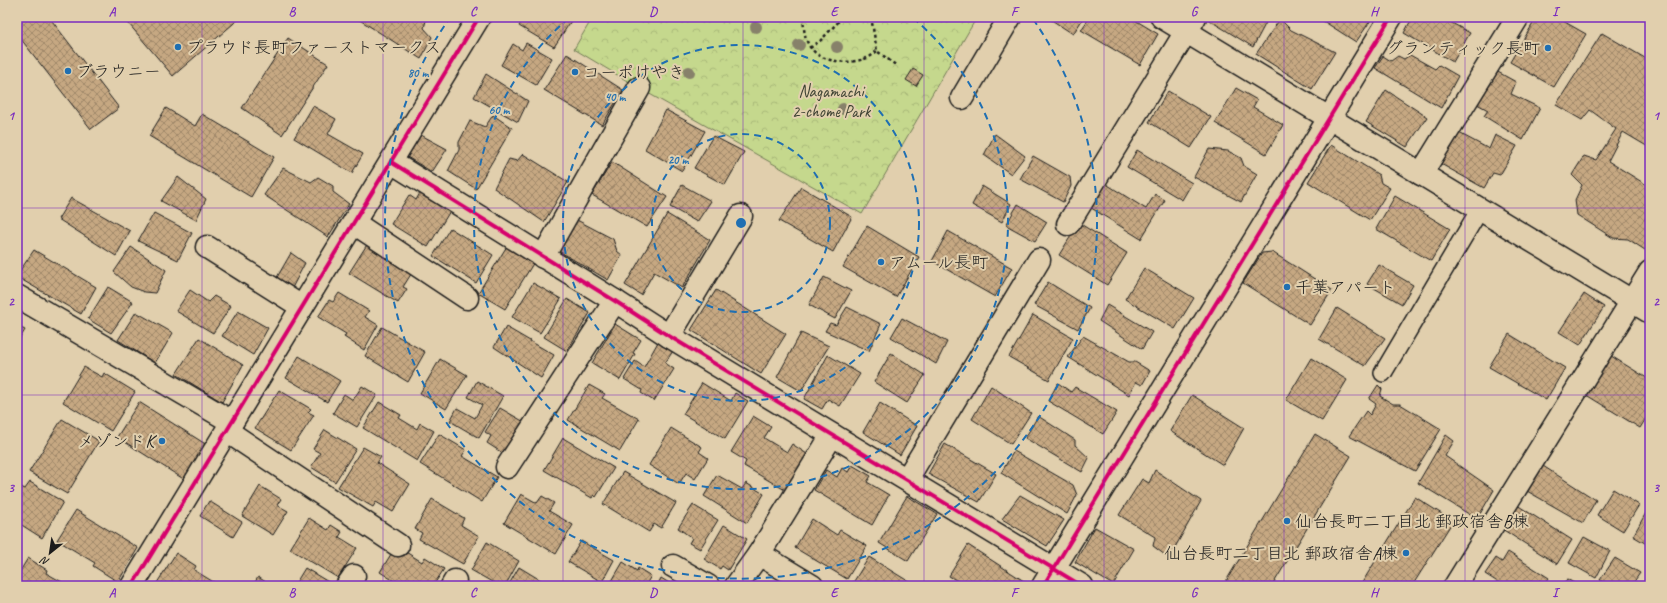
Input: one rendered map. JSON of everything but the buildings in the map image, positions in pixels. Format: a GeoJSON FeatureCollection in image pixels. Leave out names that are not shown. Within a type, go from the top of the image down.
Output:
{"type":"FeatureCollection","features":[{"type":"Feature","properties":{"kind":"street"},"geometry":{"type":"LineString","coordinates":[[132,586],[479,17]]}},
{"type":"Feature","properties":{"kind":"street"},"geometry":{"type":"LineString","coordinates":[[962,98],[1010,17]]}},
{"type":"Feature","properties":{"kind":"street"},"geometry":{"type":"LineString","coordinates":[[1162,17],[1190,24],[1328,118],[1650,312]]}},
{"type":"Feature","properties":{"kind":"street"},"geometry":{"type":"LineString","coordinates":[[1049,577],[1390,17]]}},
{"type":"Feature","properties":{"kind":"street"},"geometry":{"type":"LineString","coordinates":[[1421,174],[1518,17]]}},
{"type":"Feature","properties":{"kind":"street"},"geometry":{"type":"LineString","coordinates":[[1068,224],[1190,24]]}},
{"type":"Feature","properties":{"kind":"street"},"geometry":{"type":"LineString","coordinates":[[543,257],[639,88]]}},
{"type":"Feature","properties":{"kind":"street"},"geometry":{"type":"LineString","coordinates":[[391,162],[669,336],[907,479],[1049,577],[1082,586]]}},
{"type":"Feature","properties":{"kind":"street"},"geometry":{"type":"LineString","coordinates":[[669,336],[741,216]]}},
{"type":"Feature","properties":{"kind":"street"},"geometry":{"type":"LineString","coordinates":[[354,223],[467,298]]}},
{"type":"Feature","properties":{"kind":"street"},"geometry":{"type":"LineString","coordinates":[[207,247],[302,307]]}},
{"type":"Feature","properties":{"kind":"street"},"geometry":{"type":"LineString","coordinates":[[907,479],[1039,260]]}},
{"type":"Feature","properties":{"kind":"street"},"geometry":{"type":"LineString","coordinates":[[1455,586],[1650,272]]}},
{"type":"Feature","properties":{"kind":"street"},"geometry":{"type":"LineString","coordinates":[[17,296],[229,426],[398,545]]}},
{"type":"Feature","properties":{"kind":"street"},"geometry":{"type":"LineString","coordinates":[[508,467],[615,301]]}},
{"type":"Feature","properties":{"kind":"street"},"geometry":{"type":"LineString","coordinates":[[736,586],[759,554],[832,434]]}},
{"type":"Feature","properties":{"kind":"street"},"geometry":{"type":"LineString","coordinates":[[759,554],[812,586]]}},
{"type":"Feature","properties":{"kind":"street"},"geometry":{"type":"LineString","coordinates":[[673,566],[708,586]]}},
{"type":"Feature","properties":{"kind":"lane"},"geometry":{"type":"LineString","coordinates":[[1383,373],[1480,209]]}},
{"type":"Feature","properties":{"kind":"path"},"geometry":{"type":"LineString","coordinates":[[803,17],[805,36],[810,48],[822,57],[838,62],[868,58],[877,51]]}},
{"type":"Feature","properties":{"kind":"path"},"geometry":{"type":"LineString","coordinates":[[810,48],[820,41],[843,17]]}},
{"type":"Feature","properties":{"kind":"path"},"geometry":{"type":"LineString","coordinates":[[871,17],[877,51],[897,66]]}},
{"type":"Feature","properties":{"kind":"green space","name":"Nagamachi 2-chome Park"},"geometry":{"type":"Polygon","coordinates":[[[593,17],[977,17],[862,214],[639,88],[574,49],[593,17]]]}},
{"type":"Feature","properties":{"kind":"cycle path"},"geometry":{"type":"LineString","coordinates":[[132,586],[479,17]]}},
{"type":"Feature","properties":{"kind":"cycle path"},"geometry":{"type":"LineString","coordinates":[[1043,586],[1391,17]]}},
{"type":"Feature","properties":{"kind":"cycle path"},"geometry":{"type":"LineString","coordinates":[[391,162],[669,336],[1082,586]]}},
{"type":"Feature","properties":{"kind":"place","name":"プラウド長町ファーストマークス"},"geometry":{"type":"Point","coordinates":[178,47]}},
{"type":"Feature","properties":{"kind":"place","name":"グランティック長町"},"geometry":{"type":"Point","coordinates":[1548,48]}},
{"type":"Feature","properties":{"kind":"place","name":"ブラウニー"},"geometry":{"type":"Point","coordinates":[68,71]}},
{"type":"Feature","properties":{"kind":"place","name":"コーポけやき"},"geometry":{"type":"Point","coordinates":[575,72]}},
{"type":"Feature","properties":{"kind":"place","name":"アムール長町"},"geometry":{"type":"Point","coordinates":[881,262]}},
{"type":"Feature","properties":{"kind":"place","name":"千葉アパート"},"geometry":{"type":"Point","coordinates":[1287,287]}},
{"type":"Feature","properties":{"kind":"place","name":"メゾンドK"},"geometry":{"type":"Point","coordinates":[162,441]}},
{"type":"Feature","properties":{"kind":"place","name":"仙台長町二丁目北 郵政宿舎B棟"},"geometry":{"type":"Point","coordinates":[1287,521]}},
{"type":"Feature","properties":{"kind":"place","name":"仙台長町二丁目北 郵政宿舎A棟"},"geometry":{"type":"Point","coordinates":[1406,553]}}]}
